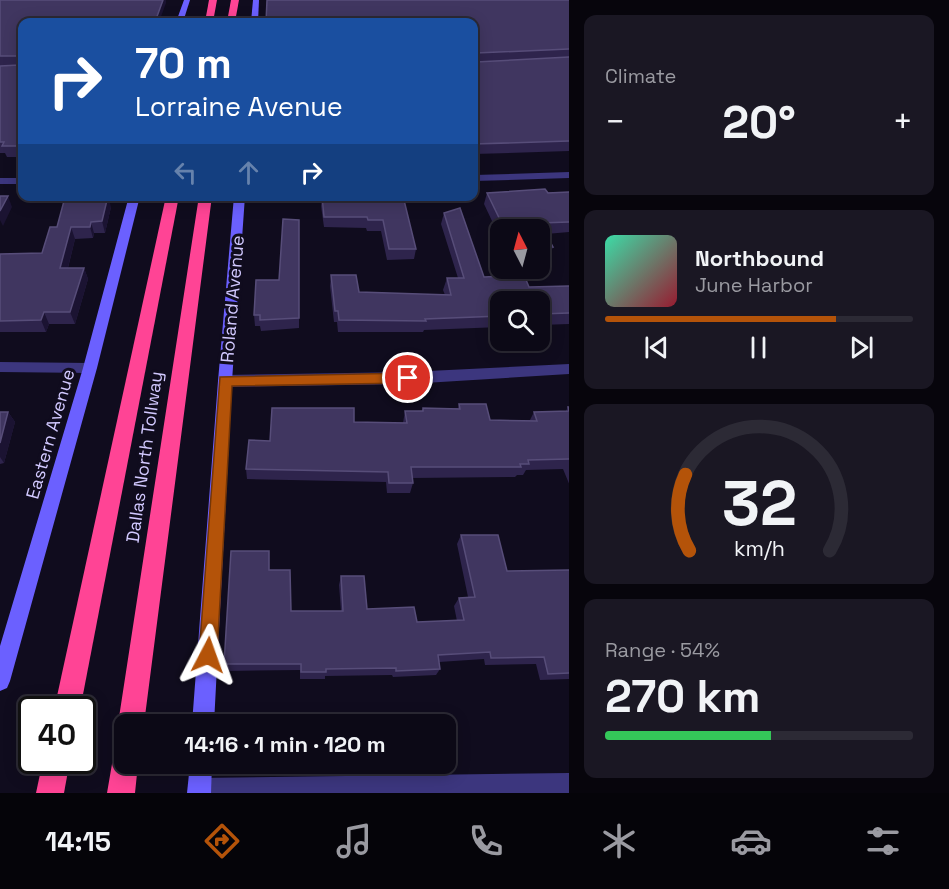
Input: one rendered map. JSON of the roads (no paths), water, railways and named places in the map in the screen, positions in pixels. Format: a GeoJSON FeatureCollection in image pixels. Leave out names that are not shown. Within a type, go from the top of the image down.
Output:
{"type":"FeatureCollection","features":[{"type":"Feature","properties":{"kind":"highway"},"geometry":{"type":"LineString","coordinates":[[210,18],[213,0]]}},
{"type":"Feature","properties":{"kind":"highway"},"geometry":{"type":"LineString","coordinates":[[232,18],[235,0]]}},
{"type":"Feature","properties":{"kind":"highway","name":"Dallas North Tollway"},"geometry":{"type":"LineString","coordinates":[[70,696],[172,201]]}},
{"type":"Feature","properties":{"kind":"highway","name":"Dallas North Tollway"},"geometry":{"type":"LineString","coordinates":[[132,714],[205,201]]}},
{"type":"Feature","properties":{"kind":"highway"},"geometry":{"type":"LineString","coordinates":[[50,793],[54,774]]}},
{"type":"Feature","properties":{"kind":"highway"},"geometry":{"type":"LineString","coordinates":[[121,793],[124,774]]}},
{"type":"Feature","properties":{"kind":"street"},"geometry":{"type":"LineString","coordinates":[[180,18],[187,0]]}},
{"type":"Feature","properties":{"kind":"street"},"geometry":{"type":"LineString","coordinates":[[255,18],[256,0]]}},
{"type":"Feature","properties":{"kind":"street"},"geometry":{"type":"LineString","coordinates":[[478,178],[569,175]]}},
{"type":"Feature","properties":{"kind":"street"},"geometry":{"type":"LineString","coordinates":[[0,181],[18,181]]}},
{"type":"Feature","properties":{"kind":"street","name":"Eastern Avenue"},"geometry":{"type":"LineString","coordinates":[[0,681],[90,368],[134,201]]}},
{"type":"Feature","properties":{"kind":"street","name":"Roland Avenue"},"geometry":{"type":"LineString","coordinates":[[204,714],[225,381],[240,201]]}},
{"type":"Feature","properties":{"kind":"street"},"geometry":{"type":"LineString","coordinates":[[0,367],[90,368]]}},
{"type":"Feature","properties":{"kind":"street"},"geometry":{"type":"LineString","coordinates":[[225,381],[408,378],[569,369]]}},
{"type":"Feature","properties":{"kind":"street"},"geometry":{"type":"LineString","coordinates":[[200,774],[199,791],[569,784]]}}]}
